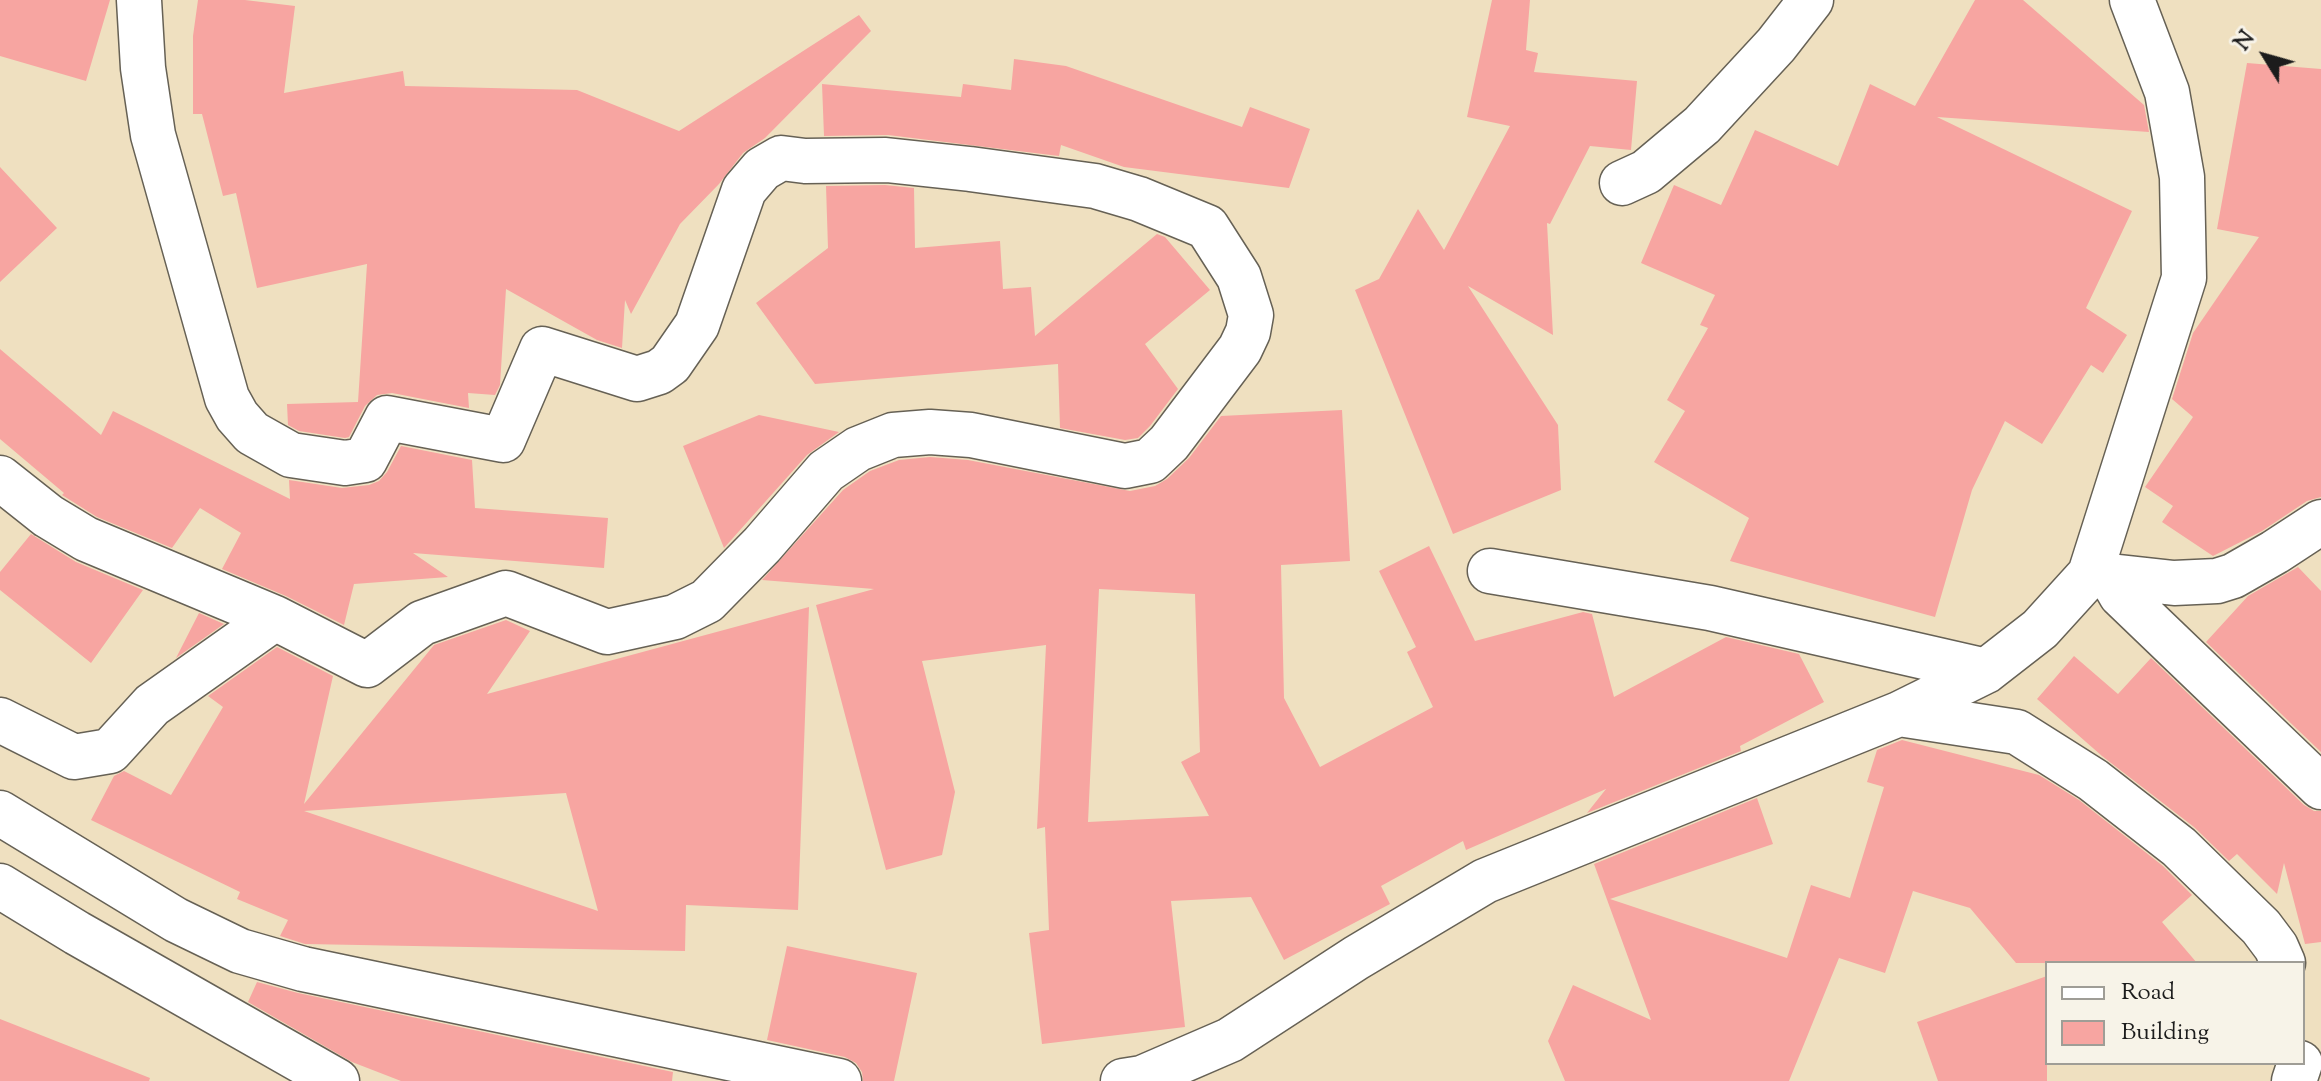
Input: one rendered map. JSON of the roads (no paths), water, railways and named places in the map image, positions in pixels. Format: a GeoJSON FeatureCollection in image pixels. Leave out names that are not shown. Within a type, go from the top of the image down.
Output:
{"type":"FeatureCollection","features":[{"type":"Feature","properties":{"kind":"street"},"geometry":{"type":"LineString","coordinates":[[0,478],[48,516],[86,539],[275,618],[367,665],[422,623],[506,593],[607,632],[675,617],[707,601],[762,545],[826,471],[858,449],[893,435],[930,432],[971,435],[1125,466],[1150,461],[1169,443],[1240,349],[1248,332],[1251,315],[1239,277],[1207,227],[1139,199],[1095,186],[970,169],[886,160],[805,161],[781,158],[762,169],[744,190],[697,325],[670,364],[659,372],[637,379],[542,349],[503,440],[387,418],[365,460],[345,463],[291,455],[252,433],[227,398],[153,135],[143,68],[139,0]]}},
{"type":"Feature","properties":{"kind":"street"},"geometry":{"type":"LineString","coordinates":[[1622,183],[1646,172],[1702,125],[1776,45],[1811,0]]}},
{"type":"Feature","properties":{"kind":"street"},"geometry":{"type":"LineString","coordinates":[[1123,1081],[1142,1078],[1230,1040],[1356,958],[1485,881],[1899,714],[1986,671],[2040,629],[2100,575],[2184,278],[2182,177],[2167,92],[2132,0]]}},
{"type":"Feature","properties":{"kind":"street"},"geometry":{"type":"LineString","coordinates":[[2100,575],[2174,583],[2217,581],[2316,537]]}},
{"type":"Feature","properties":{"kind":"street"},"geometry":{"type":"LineString","coordinates":[[1490,571],[1710,608],[1986,671]]}},
{"type":"Feature","properties":{"kind":"street"},"geometry":{"type":"LineString","coordinates":[[2100,575],[2321,787]]}},
{"type":"Feature","properties":{"kind":"street"},"geometry":{"type":"LineString","coordinates":[[0,720],[74,757],[110,751],[152,705],[275,618]]}},
{"type":"Feature","properties":{"kind":"street"},"geometry":{"type":"LineString","coordinates":[[1899,714],[2017,732],[2093,780],[2179,847],[2261,927],[2282,961]]}},
{"type":"Feature","properties":{"kind":"street"},"geometry":{"type":"LineString","coordinates":[[0,813],[176,920],[240,951],[303,969],[839,1081]]}},
{"type":"Feature","properties":{"kind":"street"},"geometry":{"type":"LineString","coordinates":[[0,886],[337,1081]]}}]}
